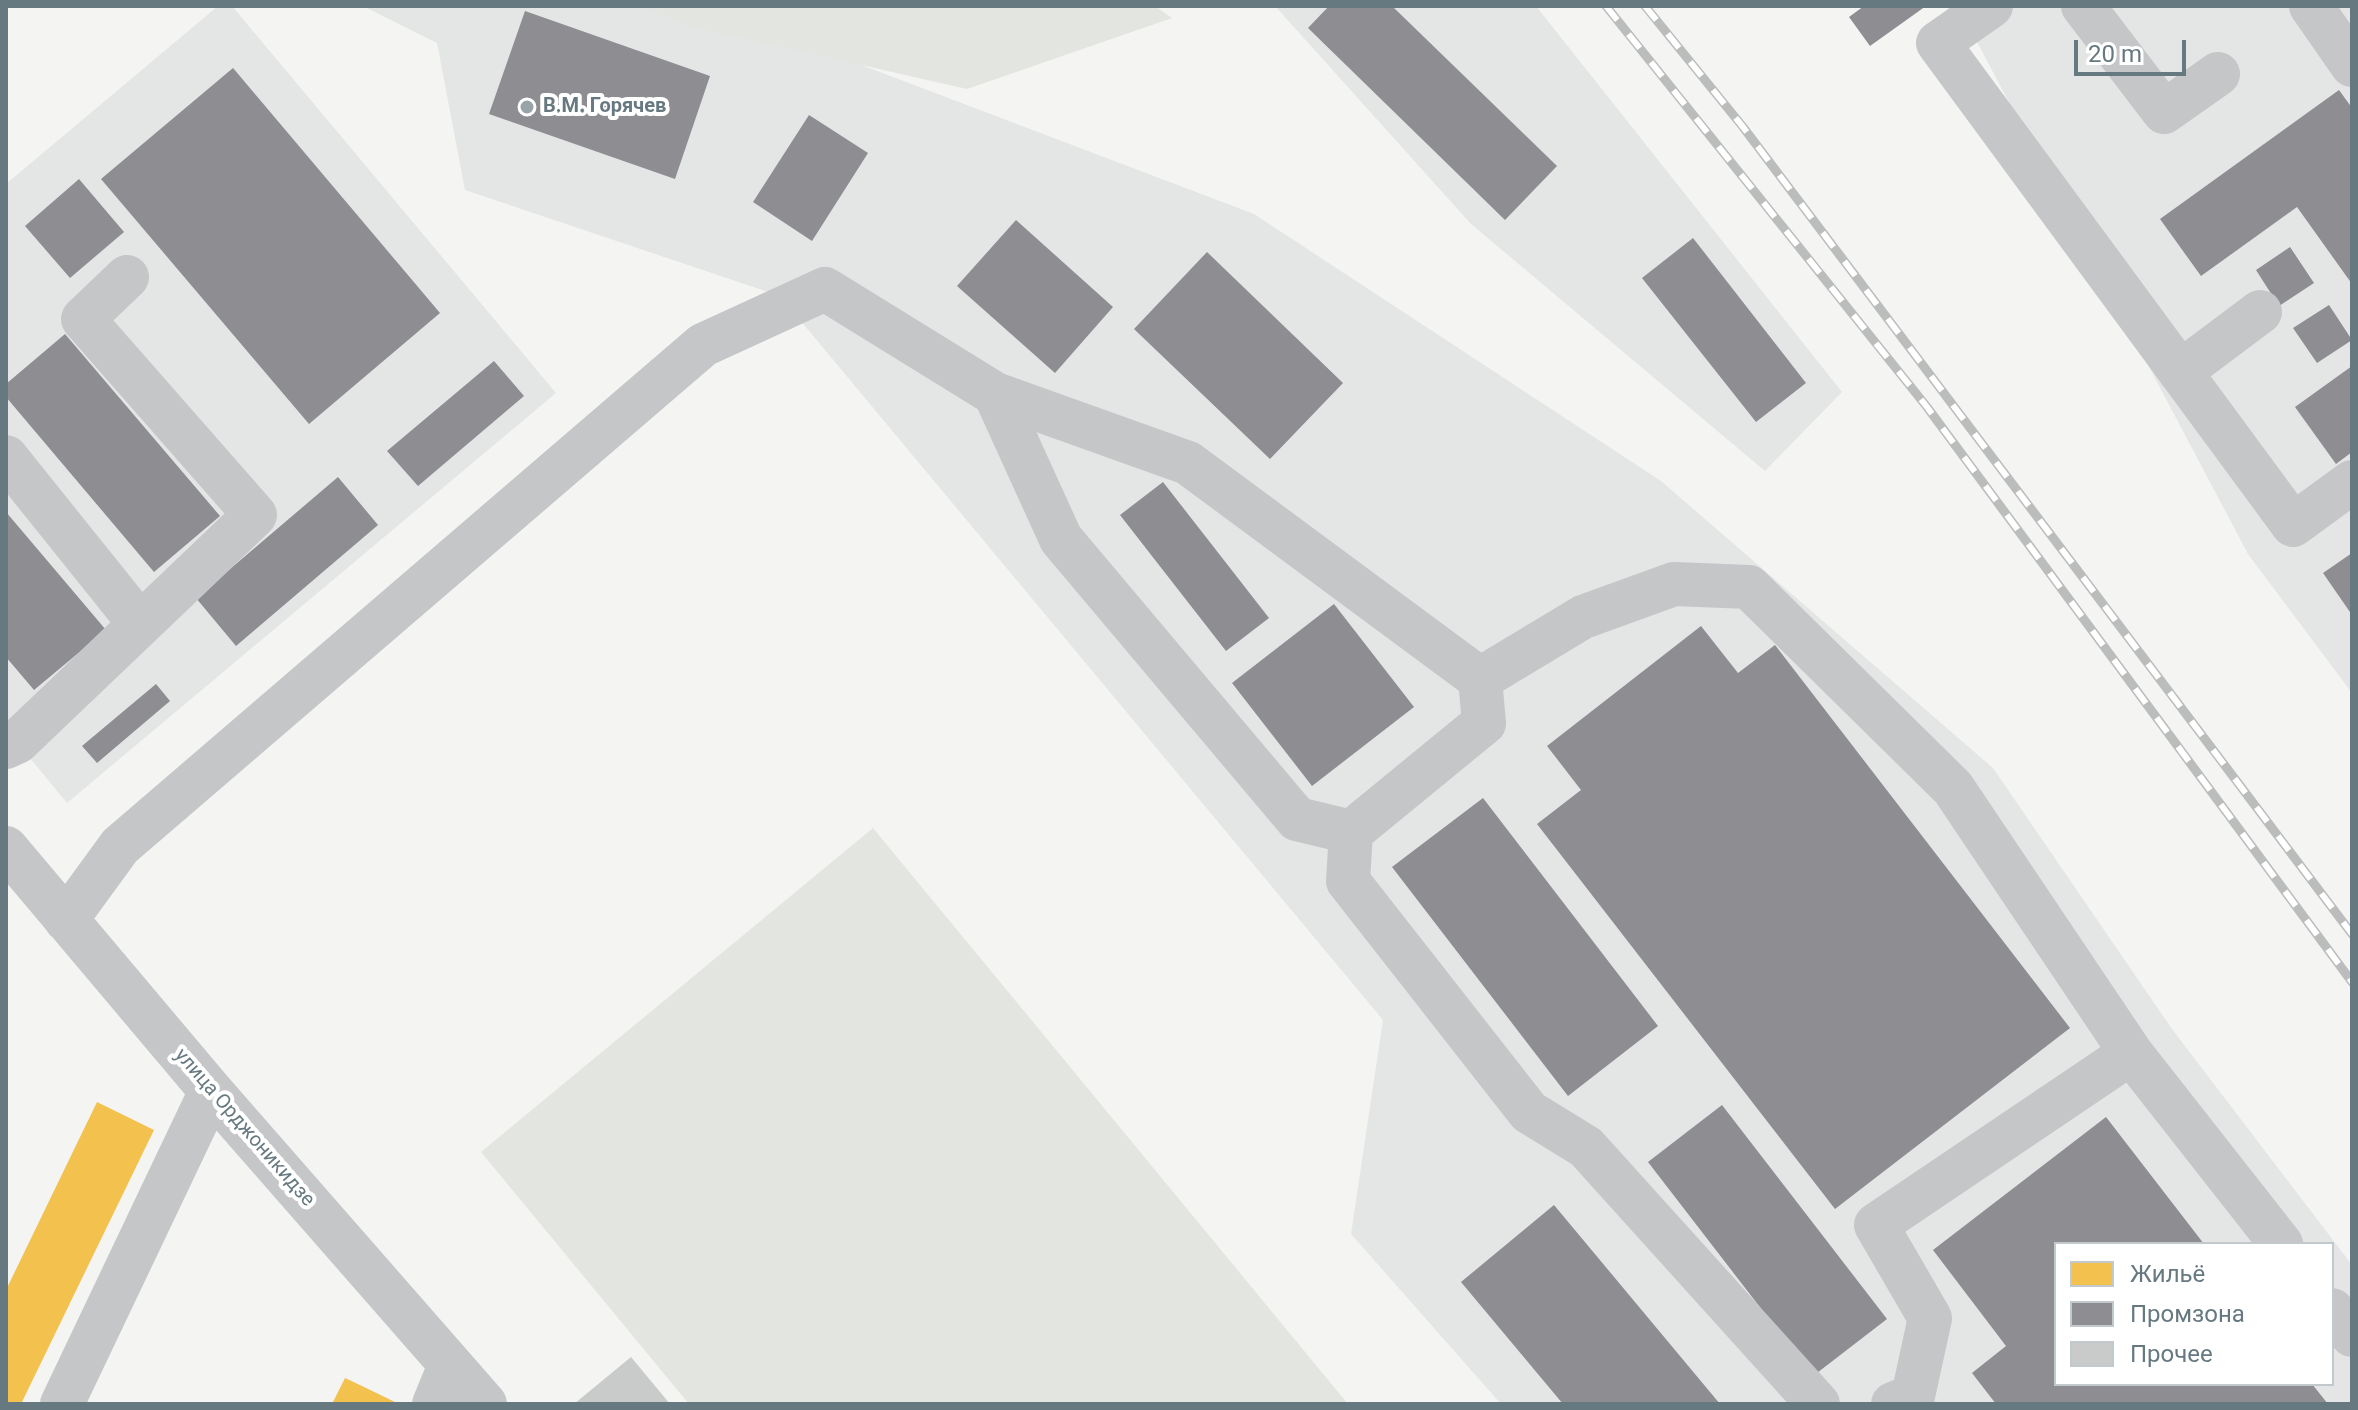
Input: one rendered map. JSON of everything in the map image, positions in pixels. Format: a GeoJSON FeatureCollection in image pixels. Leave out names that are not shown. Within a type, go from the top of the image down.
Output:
{"type":"FeatureCollection","features":[{"type":"Feature","properties":{"kind":"street"},"geometry":{"type":"LineString","coordinates":[[1991,6],[1938,43],[2293,525],[2352,482]]}},
{"type":"Feature","properties":{"kind":"street"},"geometry":{"type":"LineString","coordinates":[[2083,6],[2164,112],[2218,74]]}},
{"type":"Feature","properties":{"kind":"street"},"geometry":{"type":"LineString","coordinates":[[2311,6],[2352,65]]}},
{"type":"Feature","properties":{"kind":"street"},"geometry":{"type":"LineString","coordinates":[[6,747],[17,742],[255,515],[83,319],[127,277]]}},
{"type":"Feature","properties":{"kind":"street"},"geometry":{"type":"LineString","coordinates":[[66,920],[120,846],[703,345],[825,289],[995,394],[1188,463],[1480,679],[1484,723],[1351,832],[1348,881],[1529,1112],[1586,1147],[1818,1404]]}},
{"type":"Feature","properties":{"kind":"street"},"geometry":{"type":"LineString","coordinates":[[2180,372],[2260,312]]}},
{"type":"Feature","properties":{"kind":"street"},"geometry":{"type":"LineString","coordinates":[[995,394],[1061,539],[1297,819],[1351,832]]}},
{"type":"Feature","properties":{"kind":"street"},"geometry":{"type":"LineString","coordinates":[[6,457],[140,624]]}},
{"type":"Feature","properties":{"kind":"street"},"geometry":{"type":"LineString","coordinates":[[1480,679],[1583,617],[1674,584],[1749,587],[1953,788],[2131,1053],[2279,1242]]}},
{"type":"Feature","properties":{"kind":"street","name":"улица Орджоникидзе"},"geometry":{"type":"LineString","coordinates":[[6,848],[211,1091],[442,1384],[485,1404]]}},
{"type":"Feature","properties":{"kind":"street"},"geometry":{"type":"LineString","coordinates":[[1893,1404],[1913,1396],[1930,1318],[1876,1225],[2131,1053]]}},
{"type":"Feature","properties":{"kind":"street"},"geometry":{"type":"LineString","coordinates":[[62,1404],[211,1091]]}},
{"type":"Feature","properties":{"kind":"street"},"geometry":{"type":"LineString","coordinates":[[2334,1312],[2352,1335]]}},
{"type":"Feature","properties":{"kind":"shaded area"},"geometry":{"type":"Polygon","coordinates":[[[218,6],[232,6],[556,393],[67,803],[6,729],[6,184],[218,6]]]}},
{"type":"Feature","properties":{"kind":"shaded area"},"geometry":{"type":"Polygon","coordinates":[[[363,6],[706,6],[1254,214],[1661,481],[1993,768],[2172,1029],[2352,1265],[2352,1404],[1501,1404],[1351,1234],[1383,1020],[780,296],[465,190],[437,43],[363,6]]]}},
{"type":"Feature","properties":{"kind":"shaded area"},"geometry":{"type":"Polygon","coordinates":[[[641,6],[1155,6],[1172,18],[967,89],[685,25],[641,6]]]}},
{"type":"Feature","properties":{"kind":"shaded area"},"geometry":{"type":"Polygon","coordinates":[[[1275,6],[1536,6],[1842,392],[1765,471],[1471,224],[1275,6]]]}},
{"type":"Feature","properties":{"kind":"shaded area"},"geometry":{"type":"Polygon","coordinates":[[[1958,6],[2352,6],[2352,693],[2248,554],[1958,6]]]}},
{"type":"Feature","properties":{"kind":"shaded area"},"geometry":{"type":"Polygon","coordinates":[[[873,828],[1348,1404],[689,1404],[481,1152],[873,828]]]}},
{"type":"Feature","properties":{"kind":"building: Жильё"},"geometry":{"type":"Polygon","coordinates":[[[97,1102],[154,1130],[21,1404],[6,1404],[6,1290],[97,1102]]]}},
{"type":"Feature","properties":{"kind":"building: Жильё"},"geometry":{"type":"Polygon","coordinates":[[[345,1378],[362,1386],[399,1404],[332,1404],[345,1378]]]}},
{"type":"Feature","properties":{"kind":"building: Промзона"},"geometry":{"type":"Polygon","coordinates":[[[1329,6],[1392,6],[1557,166],[1505,220],[1308,28],[1329,6]]]}},
{"type":"Feature","properties":{"kind":"building: Промзона"},"geometry":{"type":"Polygon","coordinates":[[[1864,6],[1926,6],[1870,46],[1849,17],[1864,6]]]}},
{"type":"Feature","properties":{"kind":"building: Промзона"},"geometry":{"type":"Polygon","coordinates":[[[525,11],[710,76],[675,179],[489,114],[525,11]]]}},
{"type":"Feature","properties":{"kind":"building: Промзона"},"geometry":{"type":"Polygon","coordinates":[[[233,68],[440,313],[309,424],[101,179],[233,68]]]}},
{"type":"Feature","properties":{"kind":"building: Промзона"},"geometry":{"type":"Polygon","coordinates":[[[2339,90],[2352,108],[2352,284],[2297,207],[2201,276],[2160,219],[2339,90]]]}},
{"type":"Feature","properties":{"kind":"building: Промзона"},"geometry":{"type":"Polygon","coordinates":[[[809,115],[868,153],[812,241],[753,202],[809,115]]]}},
{"type":"Feature","properties":{"kind":"building: Промзона"},"geometry":{"type":"Polygon","coordinates":[[[79,179],[124,232],[70,278],[25,226],[79,179]]]}},
{"type":"Feature","properties":{"kind":"building: Промзона"},"geometry":{"type":"Polygon","coordinates":[[[1016,220],[1113,307],[1055,373],[957,286],[1016,220]]]}},
{"type":"Feature","properties":{"kind":"building: Промзона"},"geometry":{"type":"Polygon","coordinates":[[[1693,238],[1806,383],[1756,422],[1642,278],[1693,238]]]}},
{"type":"Feature","properties":{"kind":"building: Промзона"},"geometry":{"type":"Polygon","coordinates":[[[2290,247],[2314,283],[2279,306],[2256,270],[2290,247]]]}},
{"type":"Feature","properties":{"kind":"building: Промзона"},"geometry":{"type":"Polygon","coordinates":[[[1207,252],[1343,383],[1270,459],[1134,329],[1207,252]]]}},
{"type":"Feature","properties":{"kind":"building: Промзона"},"geometry":{"type":"Polygon","coordinates":[[[2329,305],[2352,340],[2317,363],[2293,328],[2329,305]]]}},
{"type":"Feature","properties":{"kind":"building: Промзона"},"geometry":{"type":"Polygon","coordinates":[[[65,334],[220,516],[154,572],[6,397],[6,384],[65,334]]]}},
{"type":"Feature","properties":{"kind":"building: Промзона"},"geometry":{"type":"Polygon","coordinates":[[[494,361],[524,396],[418,486],[387,451],[494,361]]]}},
{"type":"Feature","properties":{"kind":"building: Промзона"},"geometry":{"type":"Polygon","coordinates":[[[2352,366],[2352,452],[2336,464],[2295,407],[2352,366]]]}},
{"type":"Feature","properties":{"kind":"building: Промзона"},"geometry":{"type":"Polygon","coordinates":[[[338,477],[378,525],[236,646],[196,598],[338,477]]]}},
{"type":"Feature","properties":{"kind":"building: Промзона"},"geometry":{"type":"Polygon","coordinates":[[[1163,482],[1269,618],[1226,651],[1120,515],[1163,482]]]}},
{"type":"Feature","properties":{"kind":"building: Промзона"},"geometry":{"type":"Polygon","coordinates":[[[6,512],[106,630],[34,690],[6,657],[6,512]]]}},
{"type":"Feature","properties":{"kind":"building: Промзона"},"geometry":{"type":"Polygon","coordinates":[[[2352,553],[2352,615],[2323,573],[2352,553]]]}},
{"type":"Feature","properties":{"kind":"building: Промзона"},"geometry":{"type":"Polygon","coordinates":[[[1334,604],[1414,707],[1312,786],[1232,683],[1334,604]]]}},
{"type":"Feature","properties":{"kind":"building: Промзона"},"geometry":{"type":"Polygon","coordinates":[[[1701,626],[1738,673],[1775,645],[2070,1028],[1835,1209],[1537,824],[1581,790],[1547,746],[1701,626]]]}},
{"type":"Feature","properties":{"kind":"building: Промзона"},"geometry":{"type":"Polygon","coordinates":[[[156,684],[170,701],[97,763],[82,746],[156,684]]]}},
{"type":"Feature","properties":{"kind":"building: Промзона"},"geometry":{"type":"Polygon","coordinates":[[[1483,798],[1658,1026],[1568,1096],[1392,867],[1483,798]]]}},
{"type":"Feature","properties":{"kind":"building: Промзона"},"geometry":{"type":"Polygon","coordinates":[[[1722,1105],[1887,1319],[1813,1376],[1648,1162],[1722,1105]]]}},
{"type":"Feature","properties":{"kind":"building: Промзона"},"geometry":{"type":"Polygon","coordinates":[[[2106,1117],[2202,1242],[2054,1242],[2054,1386],[2314,1386],[2328,1404],[1996,1404],[1972,1373],[2006,1346],[1933,1250],[2106,1117]]]}},
{"type":"Feature","properties":{"kind":"building: Промзона"},"geometry":{"type":"Polygon","coordinates":[[[1554,1205],[1720,1404],[1563,1404],[1461,1282],[1554,1205]]]}},
{"type":"Feature","properties":{"kind":"building: Прочее"},"geometry":{"type":"Polygon","coordinates":[[[631,1357],[670,1404],[574,1404],[631,1357]]]}},
{"type":"Feature","properties":{"kind":"railway"},"geometry":{"type":"LineString","coordinates":[[1606,6],[1927,407],[2352,982]]}},
{"type":"Feature","properties":{"kind":"railway"},"geometry":{"type":"LineString","coordinates":[[1645,6],[1743,127],[2352,934]]}},
{"type":"Feature","properties":{"kind":"place","name":"В.М. Горячев"},"geometry":{"type":"Point","coordinates":[527,107]}}]}
